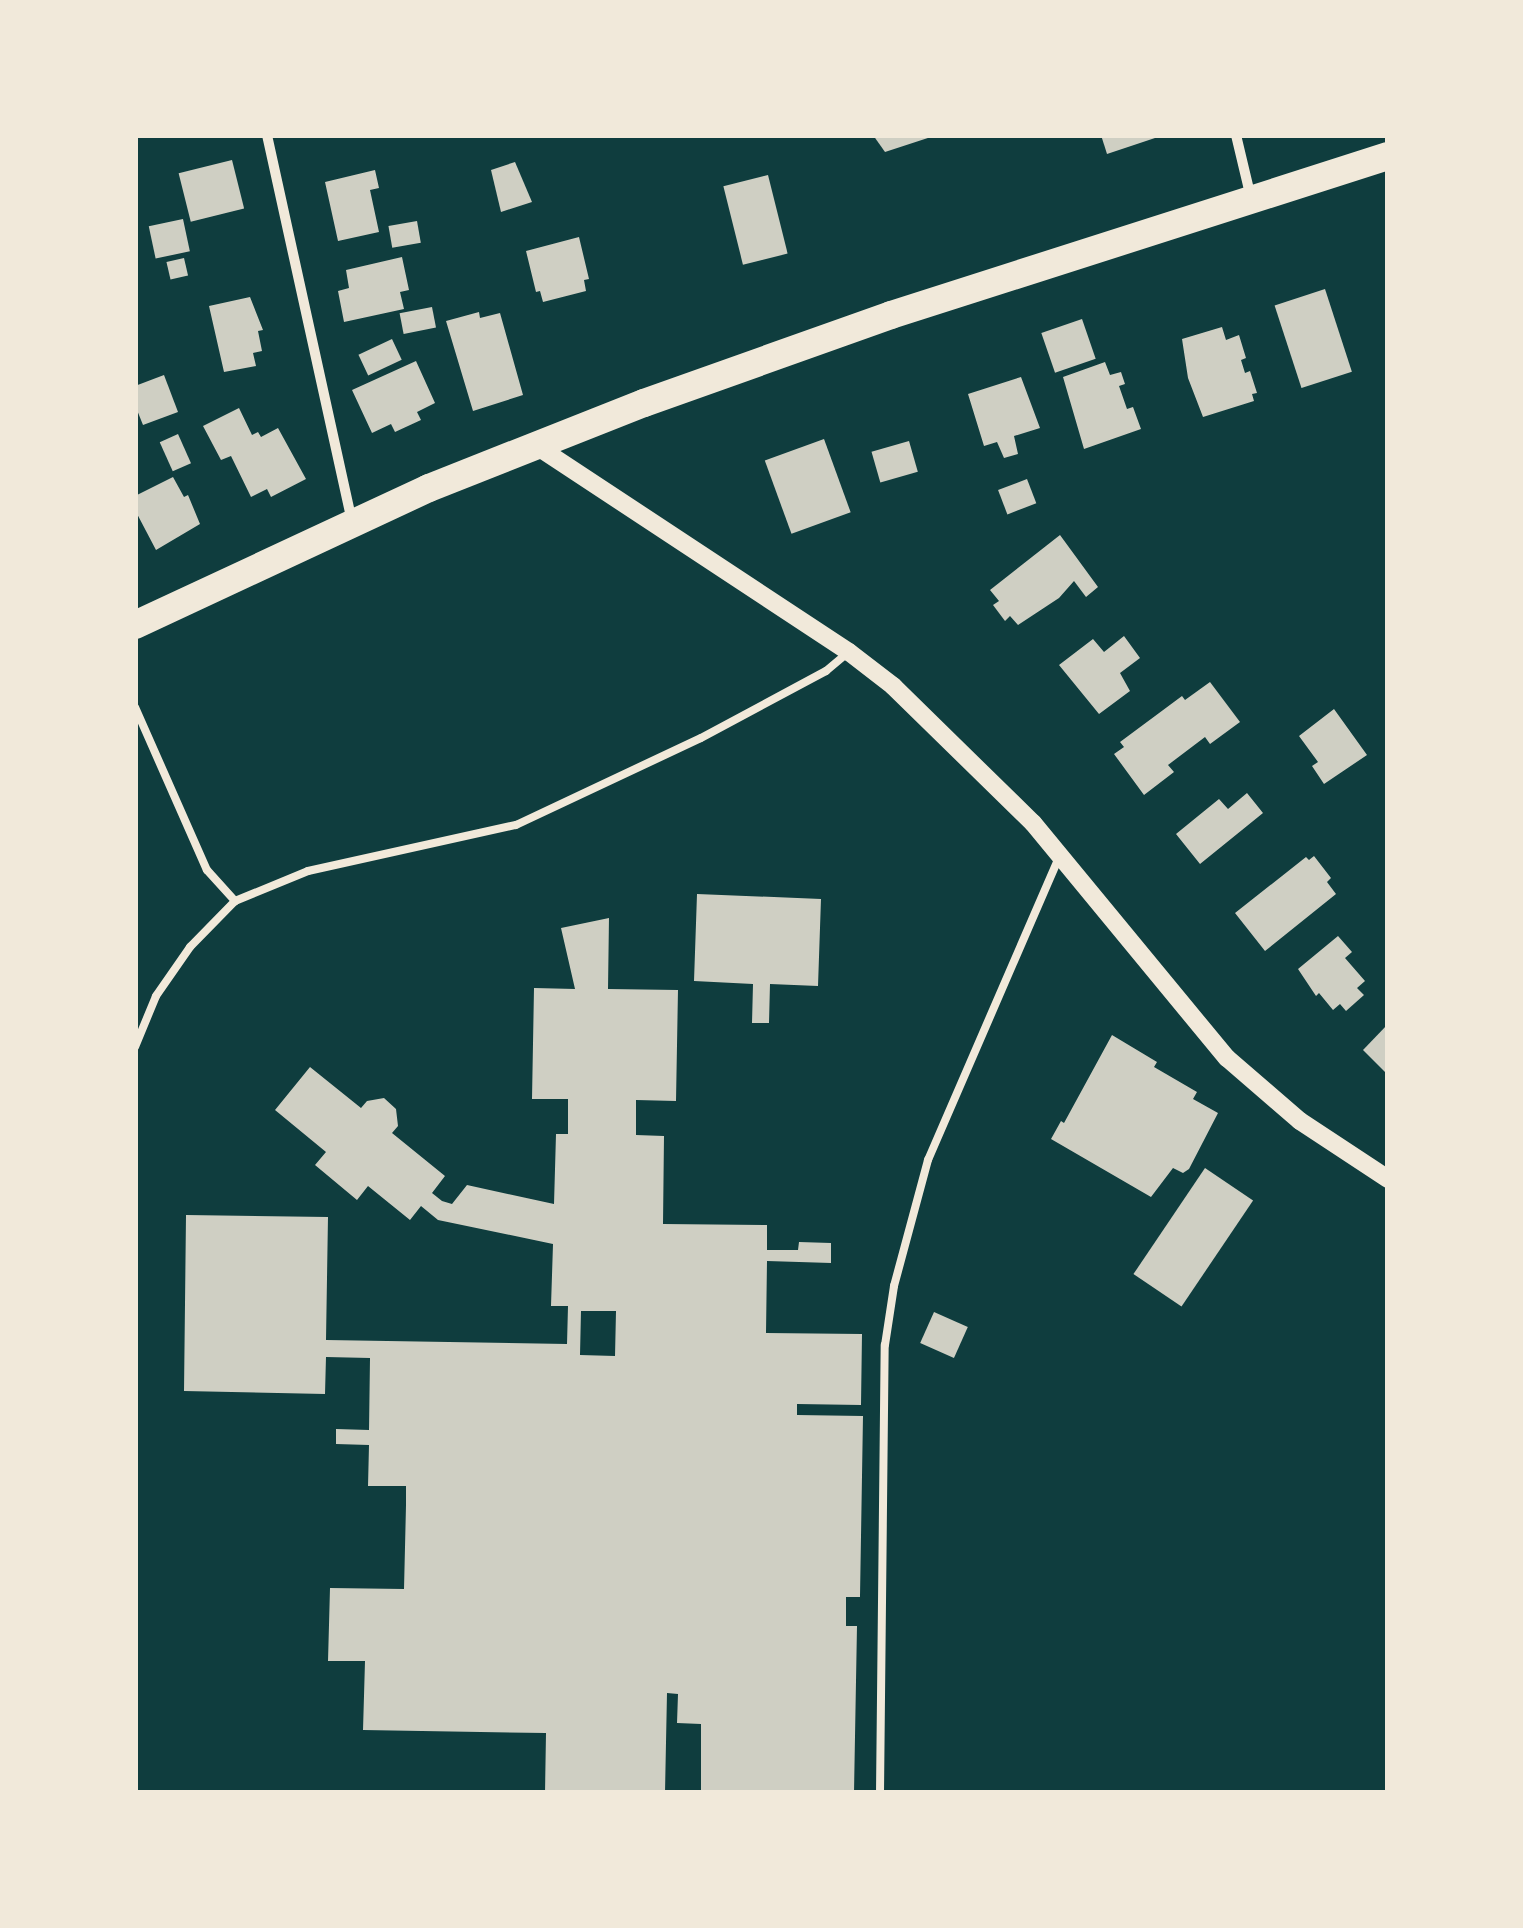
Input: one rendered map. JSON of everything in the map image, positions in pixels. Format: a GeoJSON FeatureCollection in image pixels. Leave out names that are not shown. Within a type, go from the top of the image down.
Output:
{"type":"FeatureCollection","features":[{"type":"Feature","properties":{"kind":"highway"},"geometry":{"type":"LineString","coordinates":[[135,625],[352,524],[535,445],[891,315],[1388,156]]}},
{"type":"Feature","properties":{"kind":"street"},"geometry":{"type":"LineString","coordinates":[[266,135],[352,524]]}},
{"type":"Feature","properties":{"kind":"street"},"geometry":{"type":"LineString","coordinates":[[1236,135],[1251,199]]}},
{"type":"Feature","properties":{"kind":"street"},"geometry":{"type":"LineString","coordinates":[[535,445],[850,652],[962,749],[1060,854],[1182,1009],[1227,1058],[1300,1120],[1388,1180]]}},
{"type":"Feature","properties":{"kind":"lane"},"geometry":{"type":"LineString","coordinates":[[135,1047],[156,996],[190,948],[235,901],[308,871],[516,826],[701,738],[826,671],[850,652]]}},
{"type":"Feature","properties":{"kind":"lane"},"geometry":{"type":"LineString","coordinates":[[135,706],[208,870],[235,901]]}},
{"type":"Feature","properties":{"kind":"lane"},"geometry":{"type":"LineString","coordinates":[[880,1793],[885,1346],[894,1286],[928,1160],[1060,854]]}},
{"type":"Feature","properties":{"kind":"building"},"geometry":{"type":"Polygon","coordinates":[[[873,135],[934,135],[934,136],[885,152],[873,135]]]}},
{"type":"Feature","properties":{"kind":"building"},"geometry":{"type":"Polygon","coordinates":[[[1101,135],[1161,135],[1161,136],[1107,154],[1101,135]]]}},
{"type":"Feature","properties":{"kind":"building"},"geometry":{"type":"Polygon","coordinates":[[[232,160],[244,209],[191,222],[179,173],[232,160]]]}},
{"type":"Feature","properties":{"kind":"building"},"geometry":{"type":"Polygon","coordinates":[[[515,162],[532,202],[501,212],[491,170],[515,162]]]}},
{"type":"Feature","properties":{"kind":"building"},"geometry":{"type":"Polygon","coordinates":[[[375,170],[379,188],[370,190],[379,232],[338,241],[325,182],[375,170]]]}},
{"type":"Feature","properties":{"kind":"building"},"geometry":{"type":"Polygon","coordinates":[[[768,175],[788,254],[743,265],[723,186],[768,175]]]}},
{"type":"Feature","properties":{"kind":"building"},"geometry":{"type":"Polygon","coordinates":[[[183,219],[190,251],[156,259],[149,226],[183,219]]]}},
{"type":"Feature","properties":{"kind":"building"},"geometry":{"type":"Polygon","coordinates":[[[417,221],[421,243],[392,248],[388,226],[417,221]]]}},
{"type":"Feature","properties":{"kind":"building"},"geometry":{"type":"Polygon","coordinates":[[[579,237],[589,279],[584,280],[586,291],[543,302],[540,291],[536,292],[526,251],[579,237]]]}},
{"type":"Feature","properties":{"kind":"building"},"geometry":{"type":"Polygon","coordinates":[[[402,257],[409,290],[400,292],[404,309],[344,322],[338,291],[349,288],[346,270],[402,257]]]}},
{"type":"Feature","properties":{"kind":"building"},"geometry":{"type":"Polygon","coordinates":[[[184,258],[188,276],[171,280],[166,262],[184,258]]]}},
{"type":"Feature","properties":{"kind":"building"},"geometry":{"type":"Polygon","coordinates":[[[1325,289],[1352,372],[1301,388],[1275,305],[1325,289]]]}},
{"type":"Feature","properties":{"kind":"building"},"geometry":{"type":"Polygon","coordinates":[[[250,297],[263,330],[258,331],[262,351],[253,353],[256,366],[224,372],[209,306],[250,297]]]}},
{"type":"Feature","properties":{"kind":"building"},"geometry":{"type":"Polygon","coordinates":[[[432,307],[436,328],[404,334],[400,313],[432,307]]]}},
{"type":"Feature","properties":{"kind":"building"},"geometry":{"type":"Polygon","coordinates":[[[479,312],[480,318],[500,313],[523,395],[473,411],[446,321],[479,312]]]}},
{"type":"Feature","properties":{"kind":"building"},"geometry":{"type":"Polygon","coordinates":[[[1082,319],[1096,359],[1055,373],[1041,333],[1082,319]]]}},
{"type":"Feature","properties":{"kind":"building"},"geometry":{"type":"Polygon","coordinates":[[[1222,327],[1226,340],[1239,335],[1246,358],[1241,360],[1245,373],[1250,371],[1257,393],[1252,394],[1254,401],[1203,417],[1188,378],[1182,339],[1222,327]]]}},
{"type":"Feature","properties":{"kind":"building"},"geometry":{"type":"Polygon","coordinates":[[[392,339],[402,360],[368,375],[358,355],[392,339]]]}},
{"type":"Feature","properties":{"kind":"building"},"geometry":{"type":"Polygon","coordinates":[[[416,361],[435,403],[417,412],[421,420],[395,432],[391,424],[372,433],[352,390],[416,361]]]}},
{"type":"Feature","properties":{"kind":"building"},"geometry":{"type":"Polygon","coordinates":[[[1105,362],[1110,375],[1121,372],[1125,384],[1119,386],[1127,409],[1133,407],[1141,429],[1084,449],[1063,377],[1105,362]]]}},
{"type":"Feature","properties":{"kind":"building"},"geometry":{"type":"Polygon","coordinates":[[[164,375],[178,412],[143,425],[135,405],[135,386],[164,375]]]}},
{"type":"Feature","properties":{"kind":"building"},"geometry":{"type":"Polygon","coordinates":[[[1021,377],[1040,428],[1014,436],[1018,454],[1004,458],[997,442],[984,446],[968,394],[1021,377]]]}},
{"type":"Feature","properties":{"kind":"building"},"geometry":{"type":"Polygon","coordinates":[[[239,408],[252,435],[258,432],[261,437],[278,428],[306,479],[271,497],[267,489],[251,497],[231,456],[221,460],[203,426],[239,408]]]}},
{"type":"Feature","properties":{"kind":"building"},"geometry":{"type":"Polygon","coordinates":[[[178,434],[191,463],[173,471],[160,442],[178,434]]]}},
{"type":"Feature","properties":{"kind":"building"},"geometry":{"type":"Polygon","coordinates":[[[824,439],[851,512],[791,534],[765,461],[824,439]]]}},
{"type":"Feature","properties":{"kind":"building"},"geometry":{"type":"Polygon","coordinates":[[[909,441],[918,472],[880,483],[872,452],[909,441]]]}},
{"type":"Feature","properties":{"kind":"building"},"geometry":{"type":"Polygon","coordinates":[[[173,477],[184,497],[188,495],[200,524],[156,550],[135,510],[135,496],[173,477]]]}},
{"type":"Feature","properties":{"kind":"building"},"geometry":{"type":"Polygon","coordinates":[[[1027,479],[1036,503],[1007,514],[998,490],[1027,479]]]}},
{"type":"Feature","properties":{"kind":"building"},"geometry":{"type":"Polygon","coordinates":[[[1060,535],[1098,587],[1086,597],[1074,581],[1059,598],[1018,625],[1010,616],[1005,621],[993,605],[999,601],[990,590],[1060,535]]]}},
{"type":"Feature","properties":{"kind":"building"},"geometry":{"type":"Polygon","coordinates":[[[1124,636],[1140,658],[1120,673],[1130,691],[1099,714],[1059,665],[1093,639],[1104,652],[1124,636]]]}},
{"type":"Feature","properties":{"kind":"building"},"geometry":{"type":"Polygon","coordinates":[[[1210,682],[1240,722],[1210,744],[1205,737],[1168,765],[1174,772],[1144,795],[1114,754],[1124,747],[1120,742],[1182,696],[1185,700],[1210,682]]]}},
{"type":"Feature","properties":{"kind":"building"},"geometry":{"type":"Polygon","coordinates":[[[1334,709],[1367,755],[1324,784],[1312,766],[1318,762],[1299,736],[1334,709]]]}},
{"type":"Feature","properties":{"kind":"building"},"geometry":{"type":"Polygon","coordinates":[[[1247,793],[1263,813],[1200,864],[1176,834],[1219,799],[1228,809],[1247,793]]]}},
{"type":"Feature","properties":{"kind":"building"},"geometry":{"type":"Polygon","coordinates":[[[1314,856],[1331,878],[1327,882],[1336,894],[1265,951],[1235,913],[1306,857],[1309,860],[1314,856]]]}},
{"type":"Feature","properties":{"kind":"building"},"geometry":{"type":"Polygon","coordinates":[[[697,894],[821,899],[818,986],[770,984],[769,1023],[752,1023],[753,984],[694,981],[697,894]]]}},
{"type":"Feature","properties":{"kind":"building"},"geometry":{"type":"Polygon","coordinates":[[[609,918],[608,989],[678,990],[676,1101],[636,1100],[636,1135],[664,1136],[663,1224],[767,1225],[767,1250],[798,1250],[799,1242],[831,1243],[831,1263],[767,1261],[766,1333],[862,1334],[861,1405],[797,1404],[797,1415],[863,1416],[860,1597],[846,1597],[846,1626],[857,1626],[854,1793],[701,1793],[701,1724],[677,1723],[678,1694],[667,1693],[665,1793],[545,1793],[546,1733],[363,1730],[365,1661],[328,1661],[330,1588],[404,1589],[406,1505],[406,1486],[368,1486],[369,1445],[336,1444],[336,1429],[369,1430],[370,1358],[326,1357],[325,1394],[184,1391],[186,1215],[328,1217],[326,1340],[567,1344],[568,1306],[551,1306],[553,1244],[438,1220],[421,1206],[410,1220],[368,1186],[357,1200],[315,1165],[326,1152],[275,1110],[310,1067],[361,1108],[367,1101],[384,1098],[396,1109],[398,1126],[392,1133],[445,1176],[432,1193],[442,1201],[452,1204],[467,1185],[554,1204],[556,1134],[568,1134],[568,1099],[532,1099],[534,988],[575,989],[561,928],[609,918]],[[581,1311],[580,1355],[615,1356],[616,1311],[581,1311]]]}},
{"type":"Feature","properties":{"kind":"building"},"geometry":{"type":"Polygon","coordinates":[[[1338,936],[1352,952],[1345,958],[1365,981],[1357,988],[1364,995],[1346,1011],[1340,1004],[1333,1010],[1319,993],[1316,996],[1298,969],[1338,936]]]}},
{"type":"Feature","properties":{"kind":"building"},"geometry":{"type":"Polygon","coordinates":[[[1388,1024],[1388,1075],[1363,1050],[1388,1024]]]}},
{"type":"Feature","properties":{"kind":"building"},"geometry":{"type":"Polygon","coordinates":[[[1112,1035],[1157,1062],[1154,1067],[1197,1092],[1193,1099],[1218,1113],[1189,1169],[1183,1173],[1173,1168],[1151,1197],[1051,1139],[1061,1121],[1064,1123],[1112,1035]]]}},
{"type":"Feature","properties":{"kind":"building"},"geometry":{"type":"Polygon","coordinates":[[[1205,1168],[1253,1200],[1182,1307],[1133,1274],[1205,1168]]]}},
{"type":"Feature","properties":{"kind":"building"},"geometry":{"type":"Polygon","coordinates":[[[934,1312],[968,1327],[954,1358],[920,1343],[934,1312]]]}}]}
